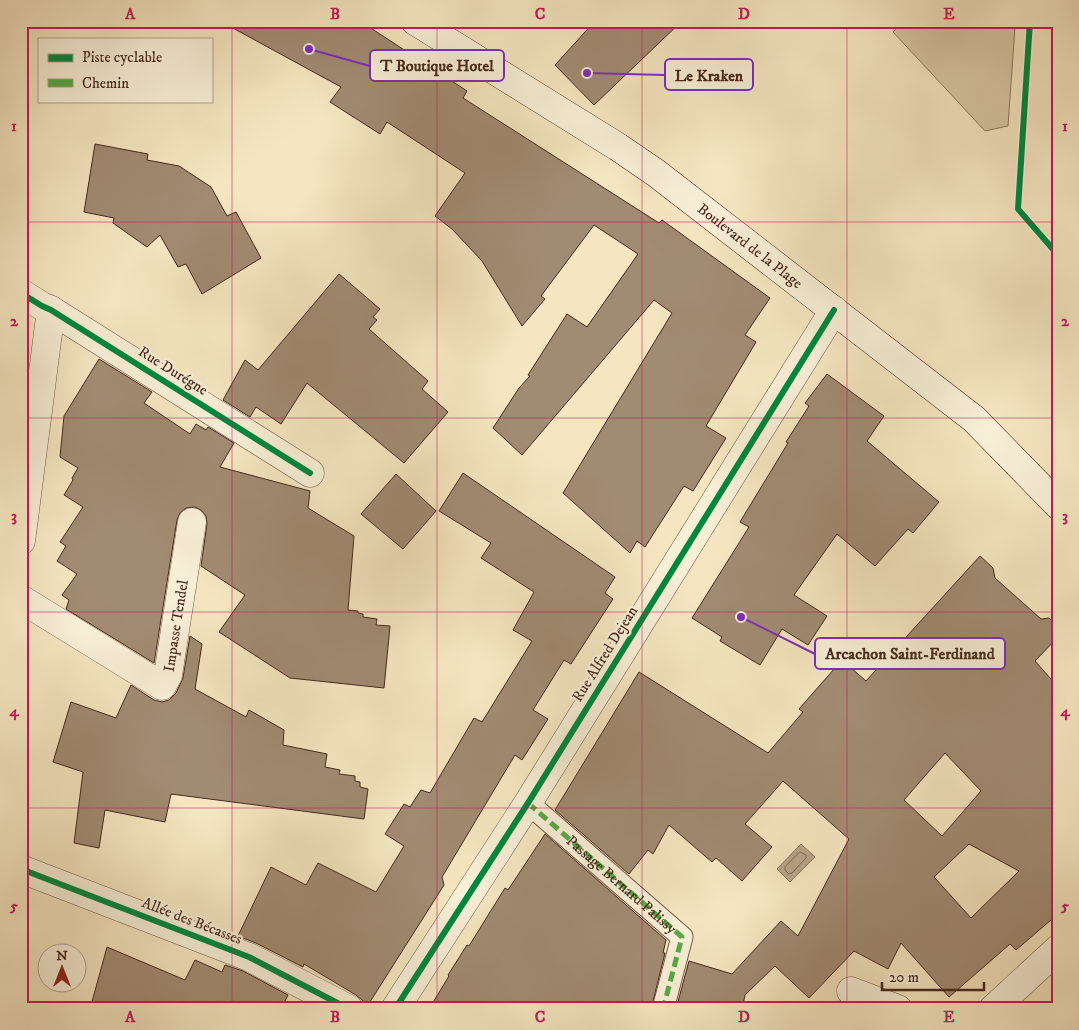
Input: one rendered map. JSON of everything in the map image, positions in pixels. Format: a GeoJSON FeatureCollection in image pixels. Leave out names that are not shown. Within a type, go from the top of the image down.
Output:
{"type":"FeatureCollection","features":[{"type":"Feature","properties":{"kind":"street","name":"Boulevard de la Plage"},"geometry":{"type":"LineString","coordinates":[[415,21],[618,147],[656,174],[974,418],[1058,505]]}},
{"type":"Feature","properties":{"kind":"street","name":"Rue Durégne"},"geometry":{"type":"LineString","coordinates":[[21,293],[310,473]]}},
{"type":"Feature","properties":{"kind":"street"},"geometry":{"type":"LineString","coordinates":[[22,530],[29,413],[51,310]]}},
{"type":"Feature","properties":{"kind":"street","name":"Rue Alfred Dejean"},"geometry":{"type":"LineString","coordinates":[[395,1009],[528,803],[834,310]]}},
{"type":"Feature","properties":{"kind":"street","name":"Impasse Tendel"},"geometry":{"type":"LineString","coordinates":[[21,599],[162,686],[168,675],[192,522]]}},
{"type":"Feature","properties":{"kind":"street","name":"Passage Bernard Palissy"},"geometry":{"type":"LineString","coordinates":[[528,803],[682,937],[663,1009]]}},
{"type":"Feature","properties":{"kind":"street","name":"Allée des Bécasses"},"geometry":{"type":"LineString","coordinates":[[21,869],[249,956],[349,1009]]}},
{"type":"Feature","properties":{"kind":"street"},"geometry":{"type":"LineString","coordinates":[[993,1009],[1058,949]]}},
{"type":"Feature","properties":{"kind":"street"},"geometry":{"type":"LineString","coordinates":[[851,991],[898,1009]]}},
{"type":"Feature","properties":{"kind":"shaded area"},"geometry":{"type":"Polygon","coordinates":[[[904,21],[1009,21],[1015,27],[1008,126],[985,131],[893,32],[904,21]]]}},
{"type":"Feature","properties":{"kind":"water"},"geometry":{"type":"Polygon","coordinates":[[[801,844],[815,857],[790,882],[777,869],[801,844]]]}},
{"type":"Feature","properties":{"kind":"building"},"geometry":{"type":"Polygon","coordinates":[[[220,21],[360,21],[467,91],[463,98],[659,223],[662,220],[770,298],[745,335],[756,342],[706,426],[726,438],[693,491],[684,486],[645,547],[637,541],[630,553],[563,493],[672,313],[654,300],[522,455],[493,428],[519,388],[530,376],[528,375],[567,314],[587,327],[638,254],[594,225],[541,296],[545,299],[522,326],[482,261],[452,229],[435,216],[465,173],[387,122],[380,134],[330,102],[341,87],[220,21]]]}},
{"type":"Feature","properties":{"kind":"building"},"geometry":{"type":"Polygon","coordinates":[[[595,21],[682,21],[594,105],[555,65],[595,21]]]}},
{"type":"Feature","properties":{"kind":"building"},"geometry":{"type":"Polygon","coordinates":[[[95,144],[148,154],[147,160],[179,166],[211,187],[227,216],[236,212],[261,258],[202,294],[186,264],[178,267],[160,235],[147,247],[113,223],[114,218],[84,212],[95,144]]]}},
{"type":"Feature","properties":{"kind":"building"},"geometry":{"type":"Polygon","coordinates":[[[339,274],[380,309],[373,317],[377,320],[369,329],[428,381],[422,389],[448,412],[404,463],[307,383],[281,424],[256,407],[250,417],[223,400],[245,360],[258,370],[339,274]]]}},
{"type":"Feature","properties":{"kind":"building"},"geometry":{"type":"Polygon","coordinates":[[[99,359],[152,392],[144,403],[190,434],[196,424],[206,430],[208,427],[234,443],[220,467],[310,491],[308,508],[354,536],[348,610],[358,611],[358,613],[363,614],[363,617],[377,619],[376,625],[390,626],[384,688],[290,678],[219,632],[245,595],[201,566],[207,524],[206,516],[195,507],[186,508],[180,513],[177,520],[154,663],[66,609],[69,600],[62,595],[77,574],[57,561],[66,546],[60,542],[83,507],[64,495],[78,468],[60,457],[64,416],[99,359]]]}},
{"type":"Feature","properties":{"kind":"building"},"geometry":{"type":"Polygon","coordinates":[[[827,374],[884,416],[867,441],[939,502],[913,533],[908,529],[875,566],[837,534],[794,595],[827,616],[808,645],[782,629],[760,665],[720,641],[722,637],[692,618],[749,527],[740,522],[809,406],[805,403],[827,374]]]}},
{"type":"Feature","properties":{"kind":"building"},"geometry":{"type":"Polygon","coordinates":[[[463,473],[615,577],[605,593],[613,599],[571,664],[564,660],[533,710],[548,719],[522,760],[515,755],[442,877],[444,885],[368,1005],[356,995],[304,964],[303,967],[238,936],[271,867],[306,885],[318,863],[376,892],[404,846],[385,834],[404,804],[410,807],[421,790],[430,793],[474,718],[482,722],[532,641],[513,630],[534,592],[481,558],[491,543],[439,511],[463,473]]]}},
{"type":"Feature","properties":{"kind":"building"},"geometry":{"type":"Polygon","coordinates":[[[396,474],[436,511],[403,549],[361,514],[396,474]]]}},
{"type":"Feature","properties":{"kind":"building"},"geometry":{"type":"Polygon","coordinates":[[[980,556],[993,568],[995,578],[1041,619],[1049,618],[1058,626],[1058,637],[1035,661],[1058,687],[1058,914],[1016,950],[1010,944],[949,997],[901,943],[888,969],[854,951],[809,998],[775,966],[745,995],[742,1009],[676,1009],[689,961],[732,974],[781,921],[798,936],[849,839],[783,781],[745,824],[772,847],[742,881],[716,858],[712,862],[669,825],[653,854],[648,850],[629,874],[555,810],[639,672],[768,753],[803,712],[799,709],[842,660],[866,681],[980,556]],[[945,753],[904,800],[942,836],[981,791],[945,753]],[[969,844],[934,877],[971,918],[1019,871],[969,844]]]}},
{"type":"Feature","properties":{"kind":"building"},"geometry":{"type":"Polygon","coordinates":[[[190,636],[202,644],[195,689],[246,717],[249,710],[284,730],[283,745],[327,754],[325,767],[340,770],[339,774],[355,776],[355,781],[360,782],[360,787],[368,789],[364,819],[171,794],[165,822],[105,810],[99,848],[74,843],[83,772],[53,762],[71,702],[116,718],[131,685],[154,700],[162,702],[169,700],[176,693],[183,678],[190,636]]]}},
{"type":"Feature","properties":{"kind":"building"},"geometry":{"type":"Polygon","coordinates":[[[545,834],[666,940],[663,953],[665,953],[651,1009],[429,1009],[467,945],[469,946],[505,888],[508,890],[545,834]]]}},
{"type":"Feature","properties":{"kind":"building"},"geometry":{"type":"Polygon","coordinates":[[[107,947],[185,980],[195,960],[222,972],[225,965],[243,971],[288,995],[281,1009],[90,1009],[107,947]]]}},
{"type":"Feature","properties":{"kind":"marked path"},"geometry":{"type":"LineString","coordinates":[[528,803],[682,937],[663,1009]]}},
{"type":"Feature","properties":{"kind":"cycle path"},"geometry":{"type":"LineString","coordinates":[[1030,21],[1018,209],[1058,255]]}},
{"type":"Feature","properties":{"kind":"cycle path"},"geometry":{"type":"LineString","coordinates":[[21,293],[310,473]]}},
{"type":"Feature","properties":{"kind":"cycle path"},"geometry":{"type":"LineString","coordinates":[[395,1009],[528,803],[834,310]]}},
{"type":"Feature","properties":{"kind":"cycle path"},"geometry":{"type":"LineString","coordinates":[[21,869],[249,957],[349,1009]]}},
{"type":"Feature","properties":{"kind":"place","name":"T Boutique Hotel"},"geometry":{"type":"Point","coordinates":[309,49]}},
{"type":"Feature","properties":{"kind":"place","name":"Le Kraken"},"geometry":{"type":"Point","coordinates":[587,73]}},
{"type":"Feature","properties":{"kind":"place","name":"Arcachon Saint-Ferdinand"},"geometry":{"type":"Point","coordinates":[741,617]}}]}
